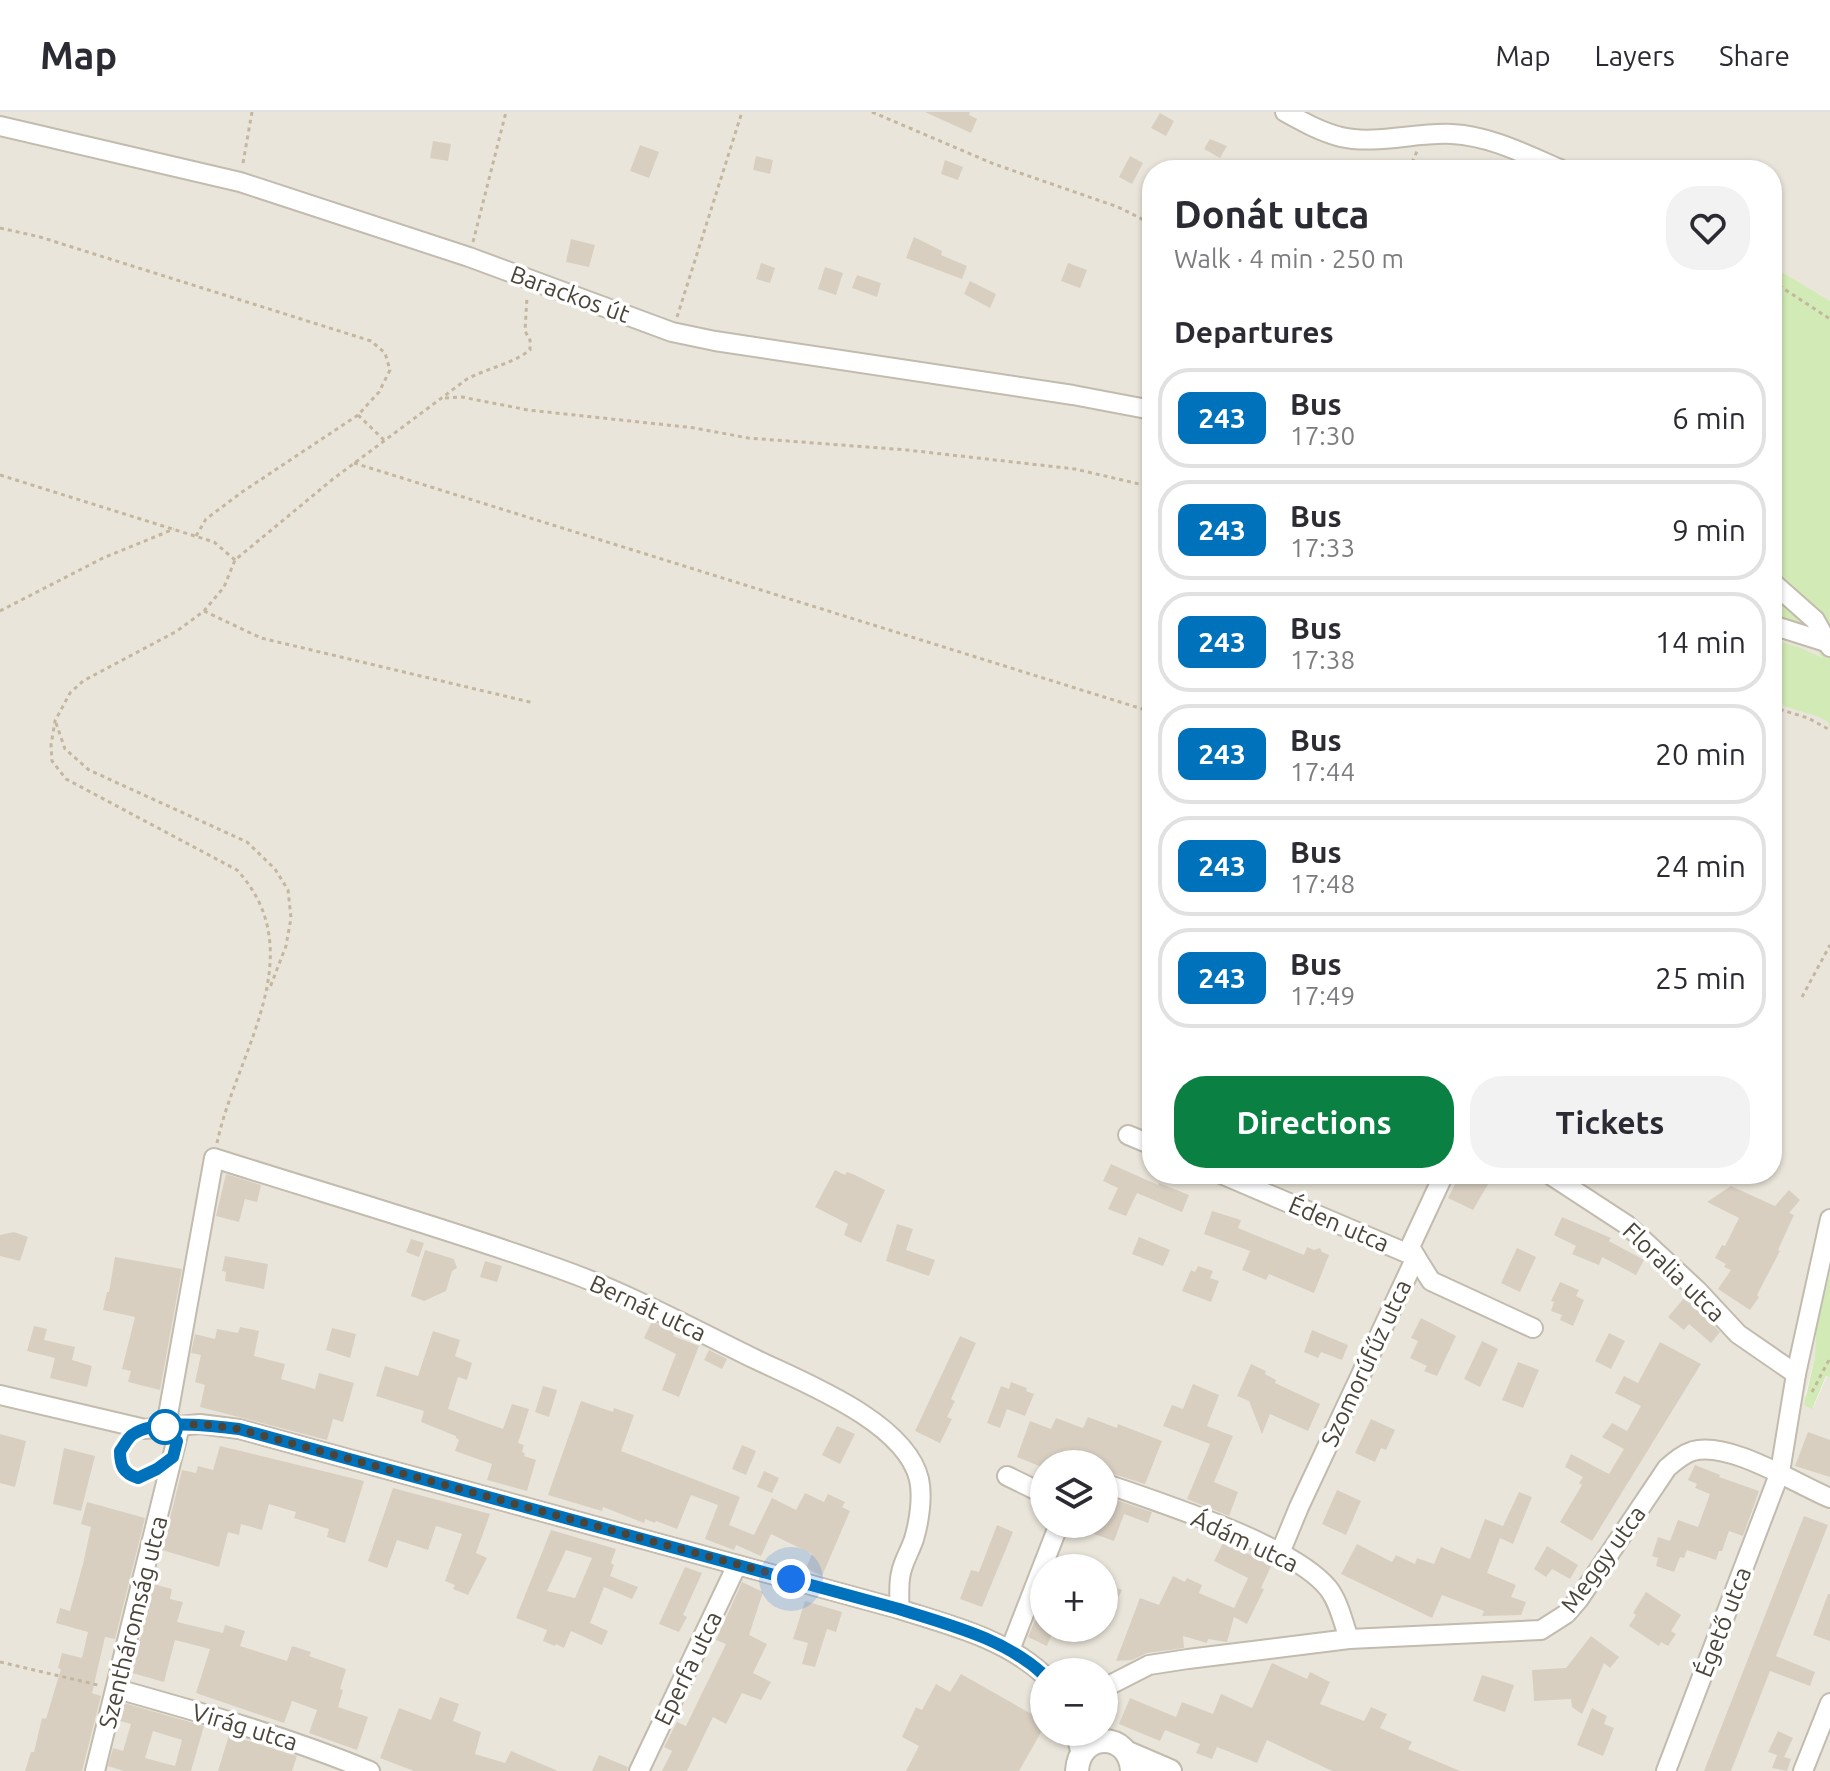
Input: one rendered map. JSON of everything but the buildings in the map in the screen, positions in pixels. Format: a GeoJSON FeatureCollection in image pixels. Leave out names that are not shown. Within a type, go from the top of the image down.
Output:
{"type":"FeatureCollection","features":[{"type":"Feature","properties":{"kind":"street"},"geometry":{"type":"LineString","coordinates":[[1285,112],[1318,129],[1343,137],[1366,139],[1428,134],[1477,137],[1538,160]]}},
{"type":"Feature","properties":{"kind":"street","name":"Barackos út"},"geometry":{"type":"LineString","coordinates":[[0,126],[240,182],[469,257],[672,332],[1142,408]]}},
{"type":"Feature","properties":{"kind":"street"},"geometry":{"type":"LineString","coordinates":[[1782,591],[1815,620],[1829,645]]}},
{"type":"Feature","properties":{"kind":"street"},"geometry":{"type":"LineString","coordinates":[[1782,629],[1829,645]]}},
{"type":"Feature","properties":{"kind":"street"},"geometry":{"type":"LineString","coordinates":[[1128,1135],[1142,1141]]}},
{"type":"Feature","properties":{"kind":"street","name":"Szentháromság utca"},"geometry":{"type":"LineString","coordinates":[[95,1771],[173,1457],[173,1426],[214,1158]]}},
{"type":"Feature","properties":{"kind":"street","name":"Bernát utca"},"geometry":{"type":"LineString","coordinates":[[214,1158],[379,1207],[563,1269],[828,1394],[868,1417],[892,1438],[919,1479],[918,1520],[901,1574],[899,1609]]}},
{"type":"Feature","properties":{"kind":"street","name":"Éden utca"},"geometry":{"type":"LineString","coordinates":[[1244,1184],[1416,1257],[1431,1281],[1533,1328]]}},
{"type":"Feature","properties":{"kind":"street","name":"Szomorúfűz utca"},"geometry":{"type":"LineString","coordinates":[[1280,1553],[1416,1257],[1410,1247],[1439,1184]]}},
{"type":"Feature","properties":{"kind":"street","name":"Floralia utca"},"geometry":{"type":"LineString","coordinates":[[1564,1184],[1627,1225],[1675,1268],[1738,1334],[1796,1374]]}},
{"type":"Feature","properties":{"kind":"street"},"geometry":{"type":"LineString","coordinates":[[1780,1472],[1796,1374],[1830,1219]]}},
{"type":"Feature","properties":{"kind":"street"},"geometry":{"type":"LineString","coordinates":[[0,1395],[145,1429],[200,1424],[239,1429],[899,1609],[970,1632],[1010,1650],[1030,1665]]}},
{"type":"Feature","properties":{"kind":"street","name":"Meggy utca"},"geometry":{"type":"LineString","coordinates":[[1118,1681],[1149,1665],[1349,1639],[1541,1630],[1566,1614],[1579,1599],[1667,1468],[1679,1457],[1695,1450],[1736,1456],[1780,1472],[1803,1487],[1830,1498]]}},
{"type":"Feature","properties":{"kind":"street","name":"Égető utca"},"geometry":{"type":"LineString","coordinates":[[1666,1771],[1780,1472]]}},
{"type":"Feature","properties":{"kind":"street"},"geometry":{"type":"LineString","coordinates":[[1007,1476],[1030,1487]]}},
{"type":"Feature","properties":{"kind":"street","name":"Ádám utca"},"geometry":{"type":"LineString","coordinates":[[1118,1488],[1192,1514],[1280,1553],[1303,1567],[1330,1590],[1349,1639]]}},
{"type":"Feature","properties":{"kind":"street"},"geometry":{"type":"LineString","coordinates":[[1010,1650],[1054,1538]]}},
{"type":"Feature","properties":{"kind":"street","name":"Eperfa utca"},"geometry":{"type":"LineString","coordinates":[[639,1771],[737,1565]]}},
{"type":"Feature","properties":{"kind":"street","name":"Virág utca"},"geometry":{"type":"LineString","coordinates":[[117,1689],[233,1721],[370,1771]]}},
{"type":"Feature","properties":{"kind":"street"},"geometry":{"type":"LineString","coordinates":[[1803,1771],[1830,1703]]}},
{"type":"Feature","properties":{"kind":"street"},"geometry":{"type":"LineString","coordinates":[[1077,1765],[1088,1746]]}},
{"type":"Feature","properties":{"kind":"street"},"geometry":{"type":"LineString","coordinates":[[1117,1746],[1130,1762],[1170,1771]]}},
{"type":"Feature","properties":{"kind":"lane"},"geometry":{"type":"LineString","coordinates":[[145,1429],[133,1435],[120,1451],[122,1469],[127,1475],[138,1478],[173,1457]]}},
{"type":"Feature","properties":{"kind":"path"},"geometry":{"type":"LineString","coordinates":[[240,182],[252,112]]}},
{"type":"Feature","properties":{"kind":"path"},"geometry":{"type":"LineString","coordinates":[[469,257],[506,112]]}},
{"type":"Feature","properties":{"kind":"path"},"geometry":{"type":"LineString","coordinates":[[672,332],[742,112]]}},
{"type":"Feature","properties":{"kind":"path"},"geometry":{"type":"LineString","coordinates":[[872,112],[994,164],[1118,207],[1142,219]]}},
{"type":"Feature","properties":{"kind":"path"},"geometry":{"type":"LineString","coordinates":[[0,228],[40,237],[371,341],[385,353],[390,370],[379,392],[358,415],[242,492],[206,519],[196,536]]}},
{"type":"Feature","properties":{"kind":"path"},"geometry":{"type":"LineString","coordinates":[[1782,288],[1830,319]]}},
{"type":"Feature","properties":{"kind":"path"},"geometry":{"type":"LineString","coordinates":[[268,994],[267,929],[262,905],[252,887],[237,870],[66,779],[52,761],[55,721],[70,693],[83,681],[177,631],[204,611],[224,587],[235,560],[354,463],[467,379],[487,368],[521,358],[530,350],[530,340],[525,331],[526,302]]}},
{"type":"Feature","properties":{"kind":"path"},"geometry":{"type":"LineString","coordinates":[[445,398],[462,397],[528,410],[623,418],[748,438],[907,450],[1075,469],[1142,485]]}},
{"type":"Feature","properties":{"kind":"path"},"geometry":{"type":"LineString","coordinates":[[358,415],[384,440]]}},
{"type":"Feature","properties":{"kind":"path"},"geometry":{"type":"LineString","coordinates":[[354,463],[1142,709]]}},
{"type":"Feature","properties":{"kind":"path"},"geometry":{"type":"LineString","coordinates":[[0,475],[214,542],[235,560]]}},
{"type":"Feature","properties":{"kind":"path"},"geometry":{"type":"LineString","coordinates":[[0,611],[103,558],[175,529]]}},
{"type":"Feature","properties":{"kind":"path"},"geometry":{"type":"LineString","coordinates":[[204,611],[261,638],[534,703]]}},
{"type":"Feature","properties":{"kind":"path"},"geometry":{"type":"LineString","coordinates":[[1782,710],[1808,718],[1830,730]]}},
{"type":"Feature","properties":{"kind":"path"},"geometry":{"type":"LineString","coordinates":[[55,721],[65,749],[89,770],[247,842],[275,869],[288,890],[291,918],[286,946],[219,1135],[214,1158]]}},
{"type":"Feature","properties":{"kind":"path"},"geometry":{"type":"LineString","coordinates":[[1802,997],[1830,945]]}},
{"type":"Feature","properties":{"kind":"path"},"geometry":{"type":"LineString","coordinates":[[0,1662],[117,1689]]}},
{"type":"Feature","properties":{"kind":"shaded area"},"geometry":{"type":"Polygon","coordinates":[[[0,112],[1830,112],[1830,301],[1782,272],[1782,160],[1142,160],[1142,1184],[1782,1184],[1782,608],[1802,624],[1830,677],[1830,1272],[1805,1395],[1813,1408],[1827,1376],[1830,1377],[1830,1771],[0,1771],[0,112]]]}},
{"type":"Feature","properties":{"kind":"green space"},"geometry":{"type":"Polygon","coordinates":[[[1782,272],[1830,301],[1830,728],[1828,722],[1819,717],[1782,705],[1782,642],[1822,658],[1802,625],[1782,622],[1782,272]]]}},
{"type":"Feature","properties":{"kind":"green space"},"geometry":{"type":"Polygon","coordinates":[[[1830,1272],[1830,1377],[1826,1376],[1812,1409],[1804,1405],[1815,1357],[1816,1330],[1830,1272]]]}},
{"type":"Feature","properties":{"kind":"bus line","name":"243"},"geometry":{"type":"LineString","coordinates":[[177,1441],[173,1457],[157,1469],[138,1478],[127,1475],[122,1469],[120,1451],[133,1435],[145,1429],[200,1424],[239,1429],[899,1609],[970,1632],[1010,1650],[1030,1664]]}},
{"type":"Feature","properties":{"kind":"route"},"geometry":{"type":"LineString","coordinates":[[165,1427],[200,1424],[239,1429],[791,1579]]}}]}
